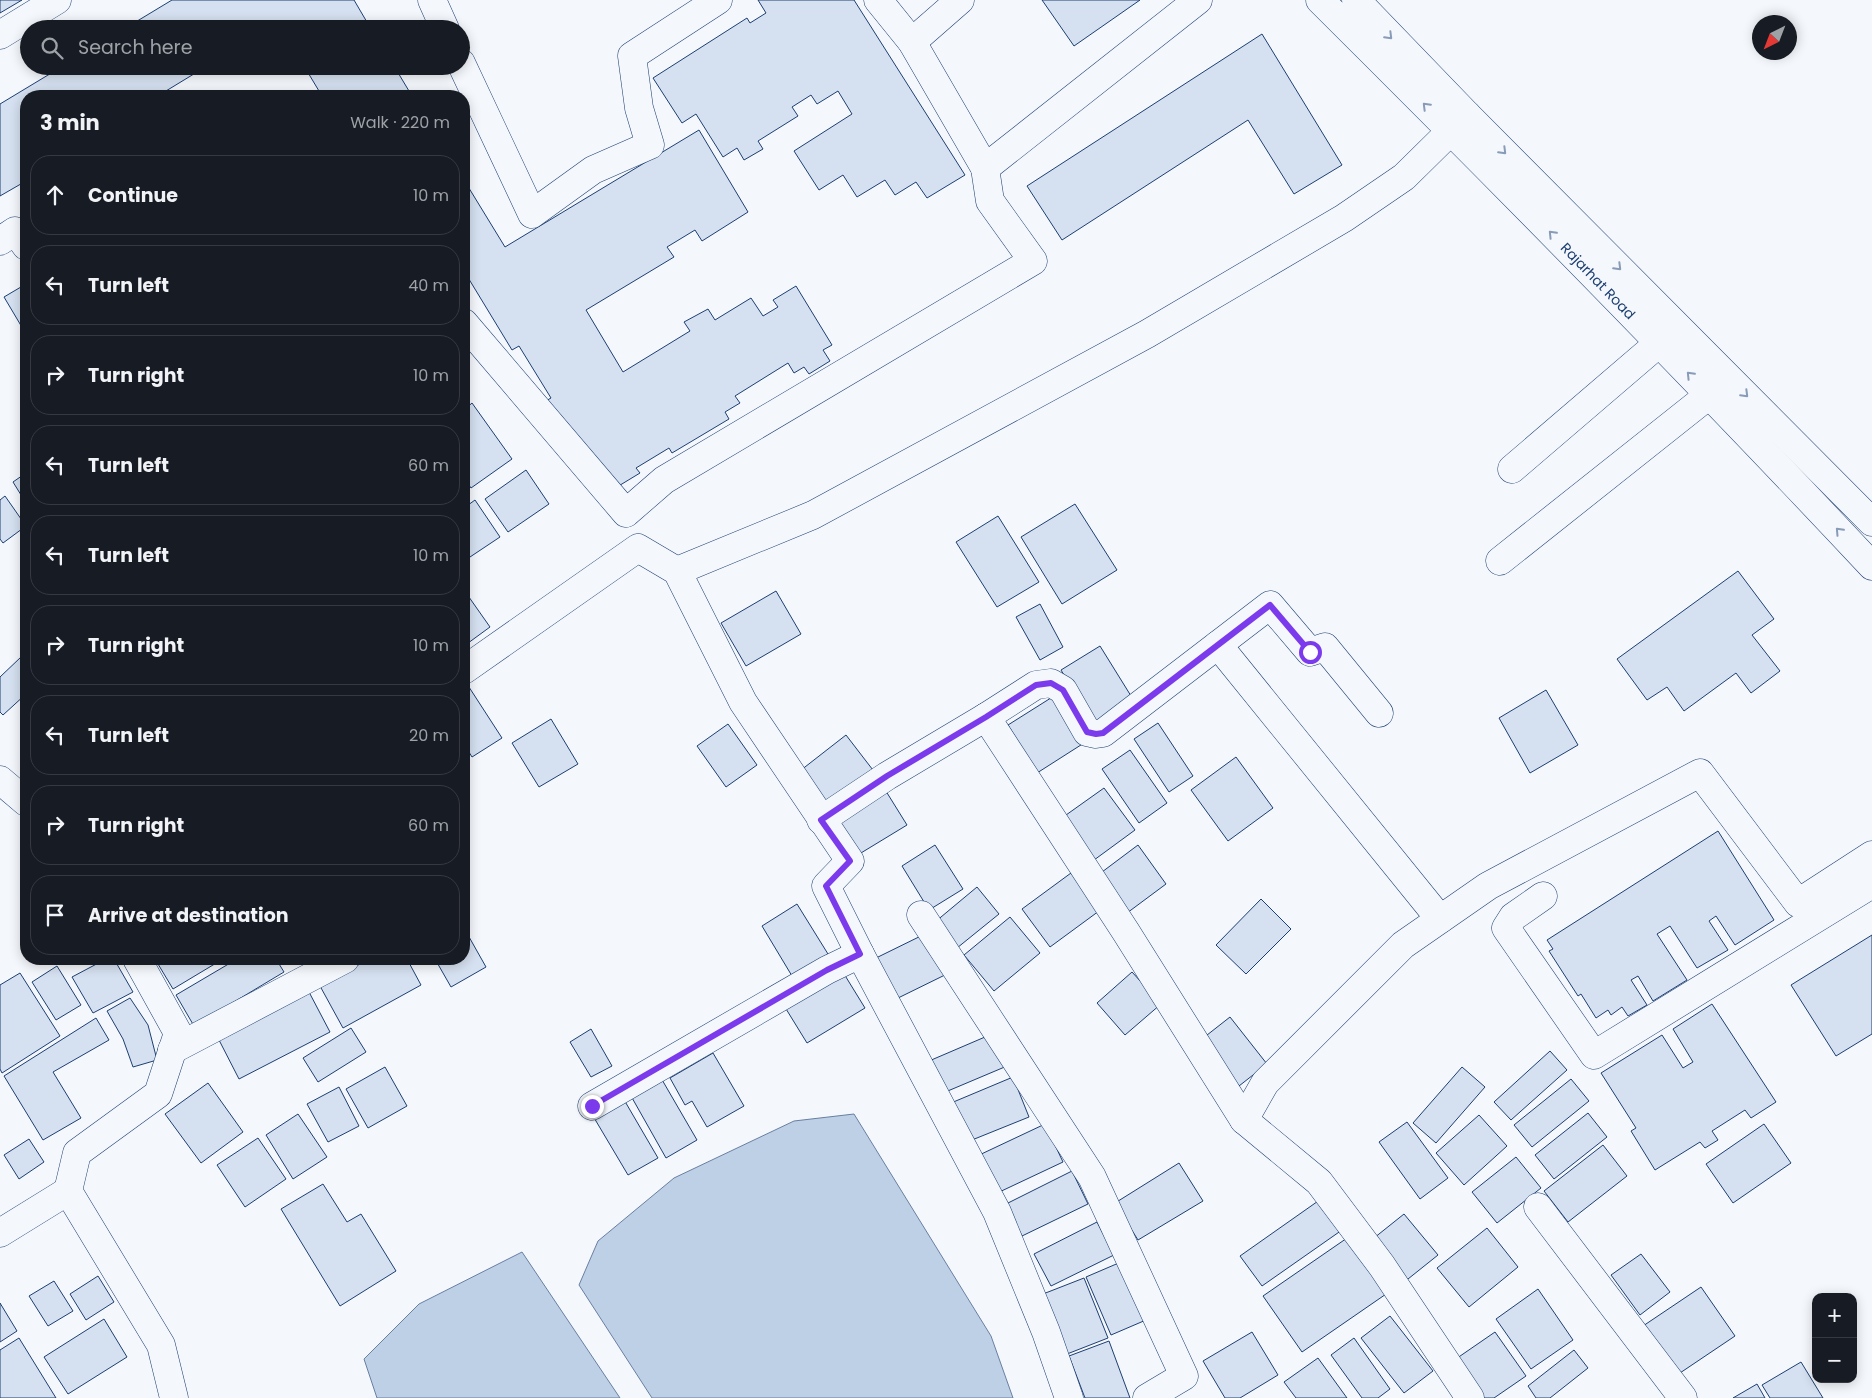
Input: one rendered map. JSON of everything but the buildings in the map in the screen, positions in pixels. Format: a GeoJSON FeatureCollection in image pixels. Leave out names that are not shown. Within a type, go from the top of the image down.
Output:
{"type":"FeatureCollection","features":[{"type":"Feature","properties":{"kind":"street"},"geometry":{"type":"LineString","coordinates":[[24,20],[56,0]]}},
{"type":"Feature","properties":{"kind":"street"},"geometry":{"type":"LineString","coordinates":[[432,0],[441,20]]}},
{"type":"Feature","properties":{"kind":"street"},"geometry":{"type":"LineString","coordinates":[[467,75],[532,214],[593,170],[650,145],[639,108],[632,56],[718,0]]}},
{"type":"Feature","properties":{"kind":"street"},"geometry":{"type":"LineString","coordinates":[[626,513],[664,480],[1034,261],[990,201],[986,168],[912,42],[878,0]]}},
{"type":"Feature","properties":{"kind":"street"},"geometry":{"type":"LineString","coordinates":[[912,42],[960,0]]}},
{"type":"Feature","properties":{"kind":"street"},"geometry":{"type":"LineString","coordinates":[[986,168],[1198,0]]}},
{"type":"Feature","properties":{"kind":"street","name":"Rajarhat Road"},"geometry":{"type":"LineString","coordinates":[[1320,0],[1459,123],[1872,522]]}},
{"type":"Feature","properties":{"kind":"street","name":"Rajarhat Road"},"geometry":{"type":"LineString","coordinates":[[1356,0],[1459,123],[1659,343],[1872,566]]}},
{"type":"Feature","properties":{"kind":"street"},"geometry":{"type":"LineString","coordinates":[[0,35],[20,22]]}},
{"type":"Feature","properties":{"kind":"street"},"geometry":{"type":"LineString","coordinates":[[677,571],[813,515],[1147,334],[1344,218],[1404,177],[1459,123]]}},
{"type":"Feature","properties":{"kind":"street"},"geometry":{"type":"LineString","coordinates":[[0,241],[15,231],[20,238]]}},
{"type":"Feature","properties":{"kind":"street"},"geometry":{"type":"LineString","coordinates":[[470,330],[626,513],[638,548],[677,571],[743,702],[850,861],[826,886],[997,1212],[1046,1332],[1069,1398]]}},
{"type":"Feature","properties":{"kind":"street"},"geometry":{"type":"LineString","coordinates":[[1512,468],[1659,343]]}},
{"type":"Feature","properties":{"kind":"street"},"geometry":{"type":"LineString","coordinates":[[1500,561],[1709,394]]}},
{"type":"Feature","properties":{"kind":"street"},"geometry":{"type":"LineString","coordinates":[[470,666],[638,548]]}},
{"type":"Feature","properties":{"kind":"street"},"geometry":{"type":"LineString","coordinates":[[821,820],[887,776],[1036,685],[1051,683],[1063,690],[1087,732],[1103,733],[1270,605],[1310,652],[1325,647],[1379,713]]}},
{"type":"Feature","properties":{"kind":"street"},"geometry":{"type":"LineString","coordinates":[[1218,645],[1440,919]]}},
{"type":"Feature","properties":{"kind":"street"},"geometry":{"type":"LineString","coordinates":[[986,717],[1126,932],[1244,1120],[1319,1182],[1382,1266],[1470,1398]]}},
{"type":"Feature","properties":{"kind":"street"},"geometry":{"type":"LineString","coordinates":[[1244,1120],[1265,1083],[1403,945],[1488,886],[1700,773],[1798,903],[1872,855]]}},
{"type":"Feature","properties":{"kind":"street"},"geometry":{"type":"LineString","coordinates":[[0,780],[20,797]]}},
{"type":"Feature","properties":{"kind":"street"},"geometry":{"type":"LineString","coordinates":[[1543,896],[1513,917],[1506,928],[1594,1055],[1872,884]]}},
{"type":"Feature","properties":{"kind":"street"},"geometry":{"type":"LineString","coordinates":[[922,914],[1092,1177],[1184,1376],[1147,1398]]}},
{"type":"Feature","properties":{"kind":"street"},"geometry":{"type":"LineString","coordinates":[[592,1106],[827,970],[860,954]]}},
{"type":"Feature","properties":{"kind":"street"},"geometry":{"type":"LineString","coordinates":[[140,965],[178,1033],[158,1094],[77,1153],[68,1191],[161,1345],[174,1398]]}},
{"type":"Feature","properties":{"kind":"street"},"geometry":{"type":"LineString","coordinates":[[172,1050],[334,965]]}},
{"type":"Feature","properties":{"kind":"street"},"geometry":{"type":"LineString","coordinates":[[0,1233],[68,1191]]}},
{"type":"Feature","properties":{"kind":"street"},"geometry":{"type":"LineString","coordinates":[[1538,1207],[1682,1398]]}},
{"type":"Feature","properties":{"kind":"water"},"geometry":{"type":"Polygon","coordinates":[[[854,1114],[991,1336],[1013,1398],[652,1398],[579,1285],[598,1241],[674,1178],[794,1121],[854,1114]]]}},
{"type":"Feature","properties":{"kind":"water"},"geometry":{"type":"Polygon","coordinates":[[[522,1252],[620,1398],[377,1398],[364,1359],[419,1304],[522,1252]]]}},
{"type":"Feature","properties":{"kind":"route"},"geometry":{"type":"LineString","coordinates":[[592,1106],[827,970],[860,954],[826,886],[850,861],[821,820],[887,776],[1036,685],[1051,683],[1063,690],[1087,732],[1103,733],[1270,605],[1310,652]]}}]}
